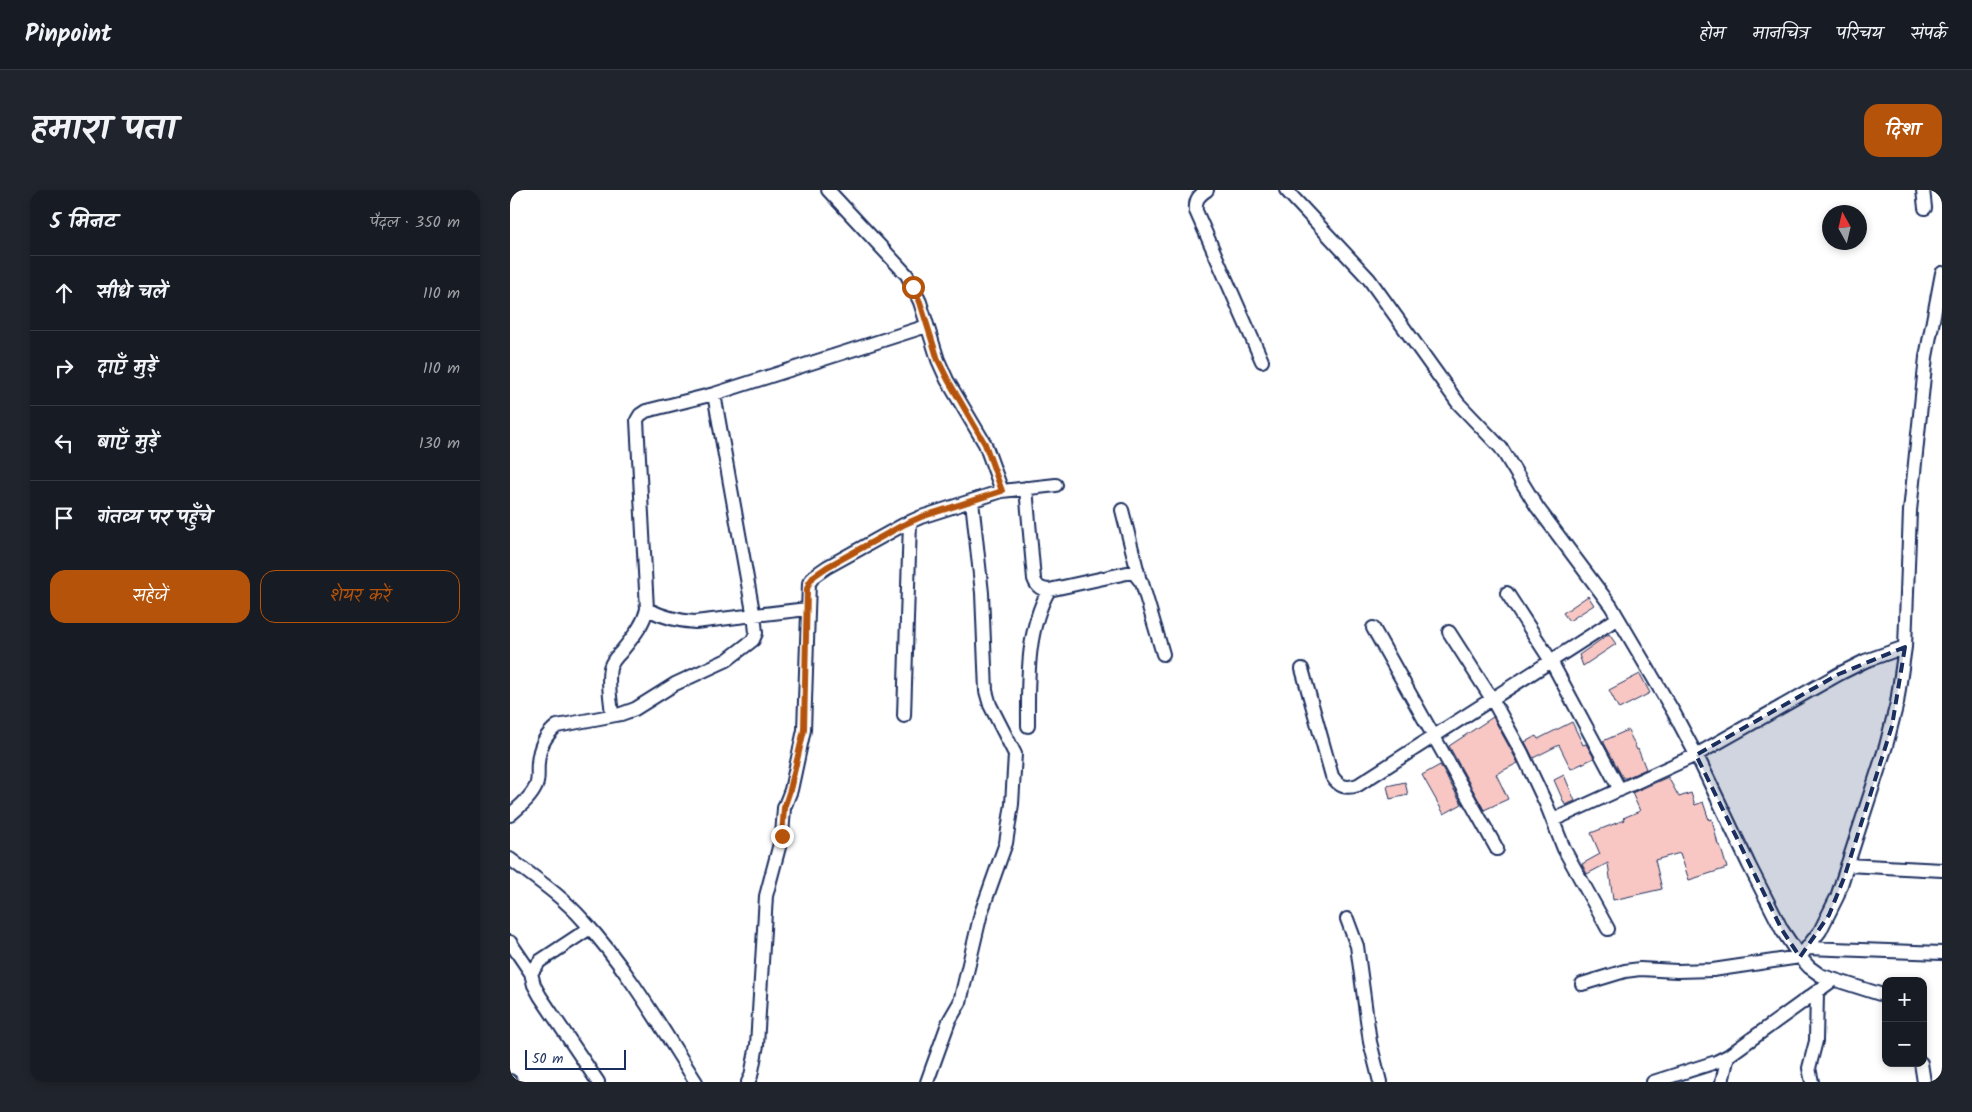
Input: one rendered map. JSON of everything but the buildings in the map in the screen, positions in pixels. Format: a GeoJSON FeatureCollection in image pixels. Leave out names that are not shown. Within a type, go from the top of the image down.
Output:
{"type":"FeatureCollection","features":[{"type":"Feature","properties":{"kind":"street"},"geometry":{"type":"LineString","coordinates":[[828,190],[907,275],[920,302],[938,360],[985,444],[1002,491]]}},
{"type":"Feature","properties":{"kind":"street"},"geometry":{"type":"LineString","coordinates":[[1207,190],[1197,198],[1195,203],[1196,211],[1262,361]]}},
{"type":"Feature","properties":{"kind":"street"},"geometry":{"type":"LineString","coordinates":[[1286,190],[1369,279],[1458,403],[1501,448],[1537,507],[1618,618],[1674,713],[1782,930],[1803,952],[1809,967],[1820,975],[1833,980],[1882,995]]}},
{"type":"Feature","properties":{"kind":"street"},"geometry":{"type":"LineString","coordinates":[[1923,190],[1925,208]]}},
{"type":"Feature","properties":{"kind":"street"},"geometry":{"type":"LineString","coordinates":[[1803,952],[1829,916],[1892,726],[1902,677],[1905,647],[1910,511],[1926,357],[1941,278]]}},
{"type":"Feature","properties":{"kind":"street"},"geometry":{"type":"LineString","coordinates":[[612,715],[610,668],[613,661],[640,627],[645,619],[647,609],[638,420],[640,415],[646,411],[714,394],[928,326]]}},
{"type":"Feature","properties":{"kind":"street"},"geometry":{"type":"LineString","coordinates":[[510,816],[537,785],[540,753],[550,731],[565,723],[635,709],[675,684],[727,660],[753,640],[756,633],[754,616],[714,394]]}},
{"type":"Feature","properties":{"kind":"street"},"geometry":{"type":"LineString","coordinates":[[748,1082],[751,1076],[757,1044],[766,896],[782,836],[784,808],[804,730],[807,589],[809,583],[814,576],[835,562],[910,522],[1002,491],[1056,485]]}},
{"type":"Feature","properties":{"kind":"street"},"geometry":{"type":"LineString","coordinates":[[1026,488],[1034,578],[1037,586],[1041,589],[1049,590],[1127,573],[1134,573],[1138,577]]}},
{"type":"Feature","properties":{"kind":"street"},"geometry":{"type":"LineString","coordinates":[[927,1082],[949,1021],[960,1002],[981,913],[1003,852],[1012,804],[1014,754],[990,705],[986,691],[982,593],[972,501]]}},
{"type":"Feature","properties":{"kind":"street"},"geometry":{"type":"LineString","coordinates":[[1122,510],[1138,577],[1163,654]]}},
{"type":"Feature","properties":{"kind":"street"},"geometry":{"type":"LineString","coordinates":[[904,716],[910,522]]}},
{"type":"Feature","properties":{"kind":"street"},"geometry":{"type":"LineString","coordinates":[[1028,726],[1028,675],[1032,642],[1042,602],[1049,590]]}},
{"type":"Feature","properties":{"kind":"street"},"geometry":{"type":"LineString","coordinates":[[1507,594],[1551,661],[1620,790]]}},
{"type":"Feature","properties":{"kind":"street"},"geometry":{"type":"LineString","coordinates":[[647,609],[678,622],[695,622],[807,609]]}},
{"type":"Feature","properties":{"kind":"street"},"geometry":{"type":"LineString","coordinates":[[1302,669],[1332,776],[1343,787],[1350,788],[1358,785],[1618,618]]}},
{"type":"Feature","properties":{"kind":"street"},"geometry":{"type":"LineString","coordinates":[[1373,628],[1497,849]]}},
{"type":"Feature","properties":{"kind":"street"},"geometry":{"type":"LineString","coordinates":[[1449,632],[1492,699],[1522,753],[1553,820],[1564,849],[1608,930]]}},
{"type":"Feature","properties":{"kind":"street"},"geometry":{"type":"LineString","coordinates":[[1553,820],[1696,755],[1839,674],[1905,647]]}},
{"type":"Feature","properties":{"kind":"street"},"geometry":{"type":"LineString","coordinates":[[510,859],[549,888],[590,928],[628,979],[696,1082]]}},
{"type":"Feature","properties":{"kind":"street"},"geometry":{"type":"LineString","coordinates":[[1847,866],[1942,870]]}},
{"type":"Feature","properties":{"kind":"street"},"geometry":{"type":"LineString","coordinates":[[1347,918],[1357,946],[1370,1042],[1380,1082]]}},
{"type":"Feature","properties":{"kind":"street"},"geometry":{"type":"LineString","coordinates":[[531,973],[540,961],[590,928]]}},
{"type":"Feature","properties":{"kind":"street"},"geometry":{"type":"LineString","coordinates":[[510,942],[531,973],[534,985],[540,996],[598,1082]]}},
{"type":"Feature","properties":{"kind":"street"},"geometry":{"type":"LineString","coordinates":[[1582,984],[1625,971],[1640,969],[1713,970],[1803,952],[1942,953]]}},
{"type":"Feature","properties":{"kind":"street"},"geometry":{"type":"LineString","coordinates":[[1653,1082],[1716,1062],[1728,1056],[1833,980]]}},
{"type":"Feature","properties":{"kind":"street"},"geometry":{"type":"LineString","coordinates":[[1812,1082],[1809,1068],[1816,1041],[1817,992]]}},
{"type":"Feature","properties":{"kind":"street"},"geometry":{"type":"LineString","coordinates":[[1722,1082],[1728,1056]]}},
{"type":"Feature","properties":{"kind":"street"},"geometry":{"type":"LineString","coordinates":[[1922,1067],[1924,1082]]}},
{"type":"Feature","properties":{"kind":"highlighted area"},"geometry":{"type":"Polygon","coordinates":[[[1905,647],[1892,726],[1844,878],[1829,915],[1800,957],[1782,930],[1696,755],[1839,674],[1905,647]]]}},
{"type":"Feature","properties":{"kind":"route"},"geometry":{"type":"LineString","coordinates":[[782,836],[784,808],[799,757],[804,730],[807,589],[809,583],[814,576],[827,567],[903,525],[921,517],[1002,491],[985,444],[938,360],[920,302],[913,287]]}}]}
